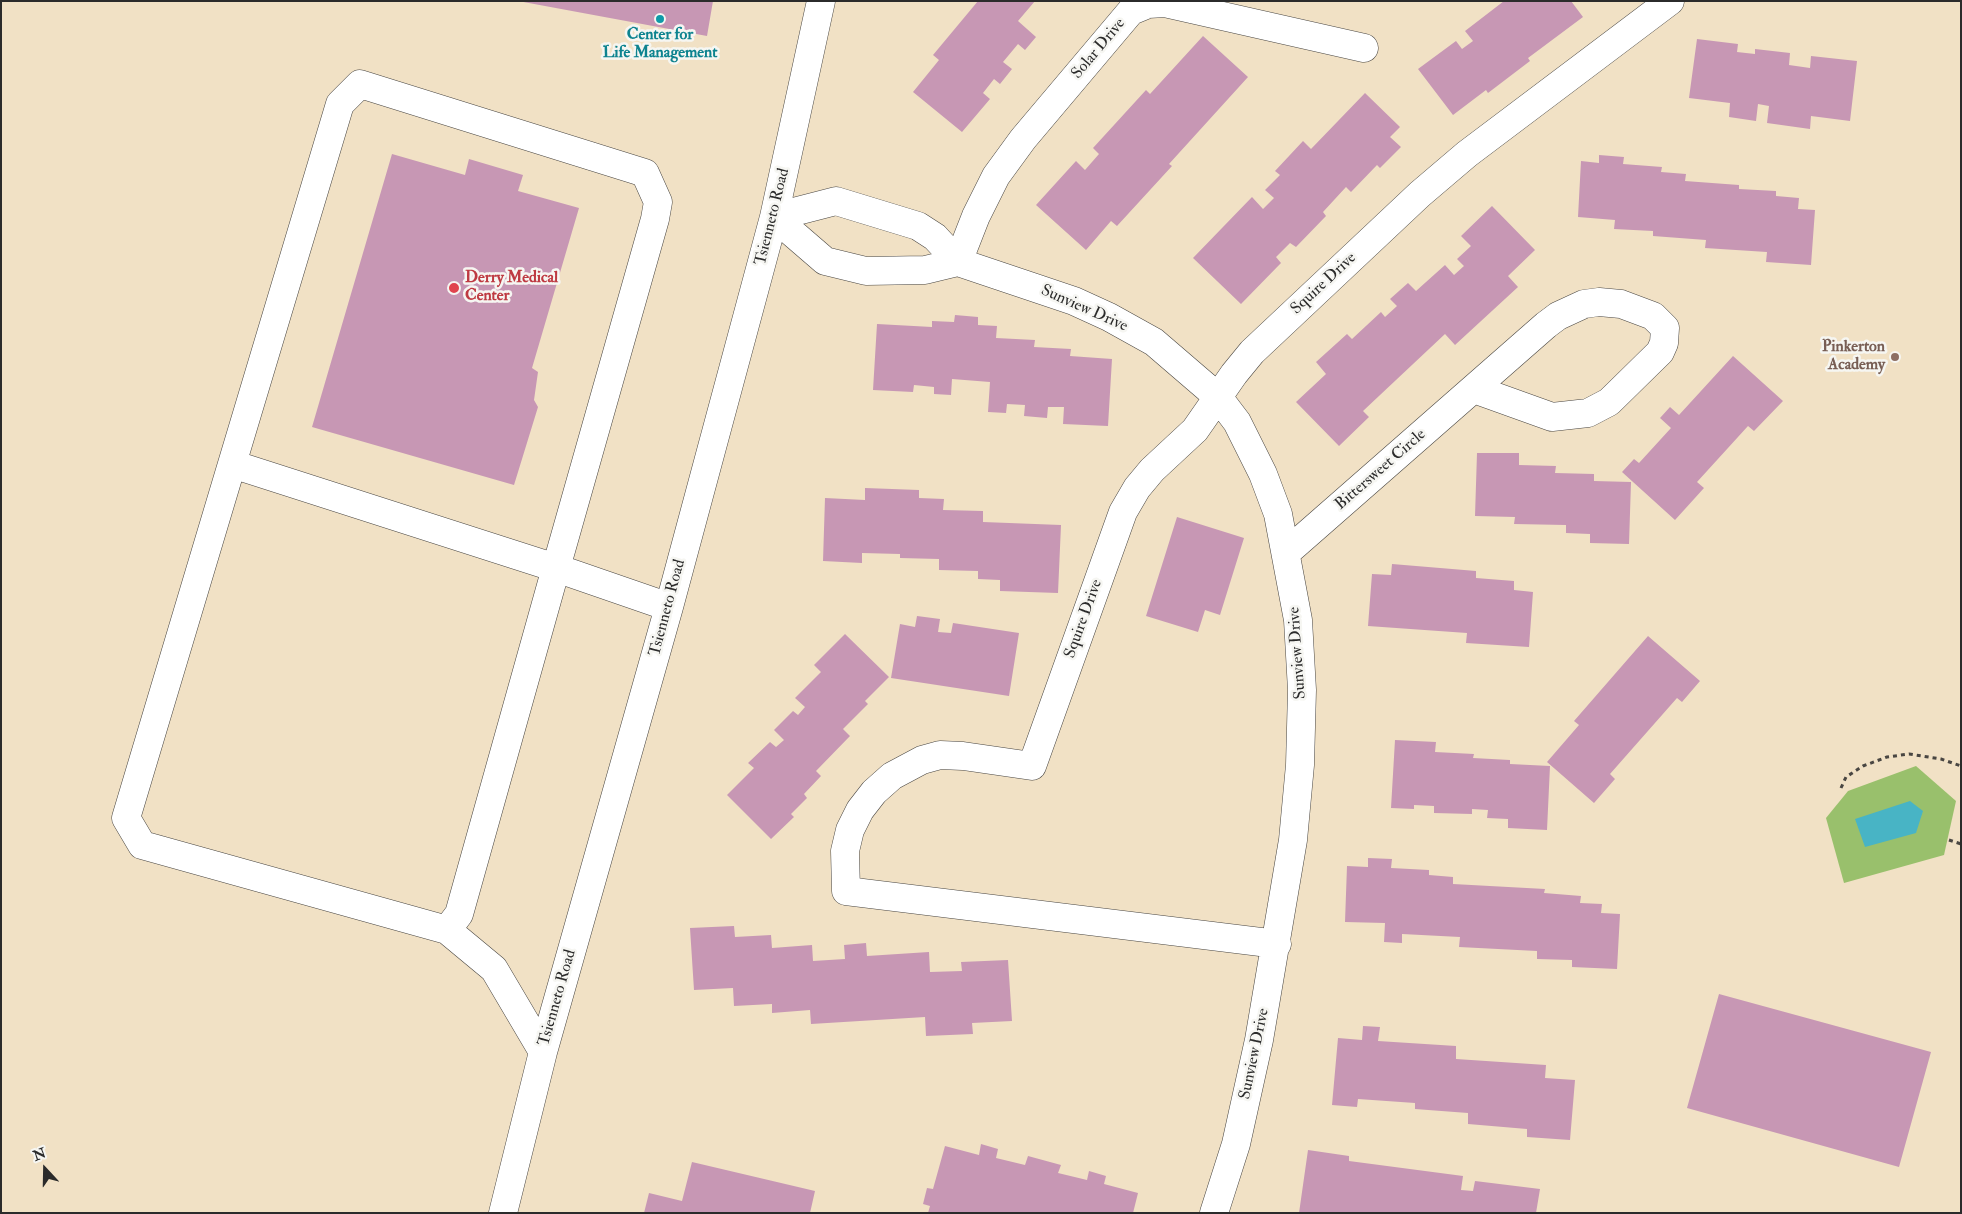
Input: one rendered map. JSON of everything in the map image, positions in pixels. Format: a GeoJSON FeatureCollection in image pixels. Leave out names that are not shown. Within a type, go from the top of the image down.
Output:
{"type":"FeatureCollection","features":[{"type":"Feature","properties":{"kind":"street","name":"Tsienneto Road"},"geometry":{"type":"LineString","coordinates":[[503,1213],[543,1052],[669,607],[774,217],[821,1]]}},
{"type":"Feature","properties":{"kind":"street","name":"Squire Drive"},"geometry":{"type":"LineString","coordinates":[[1277,944],[846,891],[845,851],[850,830],[869,798],[892,776],[922,760],[940,755],[964,756],[1032,766],[1123,512],[1146,476],[1195,430],[1234,374],[1252,352],[1420,194],[1467,154],[1670,1]]}},
{"type":"Feature","properties":{"kind":"street","name":"Solar Drive"},"geometry":{"type":"LineString","coordinates":[[958,262],[976,216],[996,176],[1023,139],[1131,11],[1148,4],[1165,3],[1364,48]]}},
{"type":"Feature","properties":{"kind":"street"},"geometry":{"type":"LineString","coordinates":[[447,930],[459,914],[656,219],[658,202],[645,173],[360,84],[340,104],[126,818],[142,844],[447,930],[494,969],[543,1052]]}},
{"type":"Feature","properties":{"kind":"street","name":"Sunview Drive"},"geometry":{"type":"LineString","coordinates":[[774,217],[836,201],[918,226],[935,237],[958,262],[1074,301],[1109,317],[1154,342],[1218,397],[1237,422],[1263,474],[1278,514],[1287,552],[1298,620],[1302,690],[1301,746],[1293,840],[1277,944],[1236,1144],[1214,1213]]}},
{"type":"Feature","properties":{"kind":"street"},"geometry":{"type":"LineString","coordinates":[[774,217],[825,261],[866,271],[925,270],[958,262]]}},
{"type":"Feature","properties":{"kind":"street","name":"Bittersweet Circle"},"geometry":{"type":"LineString","coordinates":[[1287,552],[1474,388],[1546,325],[1570,309],[1584,304],[1599,302],[1634,307],[1654,316],[1665,328],[1664,344],[1660,352],[1609,402],[1588,413],[1552,417],[1474,388]]}},
{"type":"Feature","properties":{"kind":"street"},"geometry":{"type":"LineString","coordinates":[[232,464],[556,568],[669,607]]}},
{"type":"Feature","properties":{"kind":"path"},"geometry":{"type":"LineString","coordinates":[[1841,788],[1846,778],[1857,770],[1887,757],[1909,754],[1941,758],[1961,766]]}},
{"type":"Feature","properties":{"kind":"path"},"geometry":{"type":"LineString","coordinates":[[1949,840],[1961,844]]}},
{"type":"Feature","properties":{"kind":"green space"},"geometry":{"type":"Polygon","coordinates":[[[1916,766],[1956,801],[1944,855],[1844,883],[1826,818],[1848,791],[1916,766]]]}},
{"type":"Feature","properties":{"kind":"water"},"geometry":{"type":"Polygon","coordinates":[[[1910,801],[1923,811],[1916,833],[1865,847],[1855,819],[1910,801]]]}},
{"type":"Feature","properties":{"kind":"building","name":"Center for Life Management"},"geometry":{"type":"Polygon","coordinates":[[[518,1],[713,1],[707,36],[518,1]]]}},
{"type":"Feature","properties":{"kind":"building"},"geometry":{"type":"Polygon","coordinates":[[[978,1],[1035,1],[1018,21],[1036,37],[1025,50],[1018,44],[1003,62],[1012,69],[1000,84],[994,79],[983,93],[990,99],[962,132],[913,92],[939,60],[933,55],[978,1]]]}},
{"type":"Feature","properties":{"kind":"building"},"geometry":{"type":"Polygon","coordinates":[[[1504,1],[1571,1],[1583,17],[1528,58],[1530,61],[1488,93],[1486,90],[1453,115],[1418,69],[1456,41],[1462,49],[1473,41],[1465,31],[1504,1]]]}},
{"type":"Feature","properties":{"kind":"building"},"geometry":{"type":"Polygon","coordinates":[[[1203,36],[1248,77],[1169,164],[1172,166],[1117,226],[1111,221],[1086,250],[1036,205],[1076,161],[1085,170],[1099,154],[1093,148],[1146,90],[1150,94],[1203,36]]]}},
{"type":"Feature","properties":{"kind":"building"},"geometry":{"type":"Polygon","coordinates":[[[1697,39],[1738,44],[1737,52],[1755,54],[1755,49],[1790,53],[1789,65],[1810,68],[1811,56],[1857,61],[1850,121],[1811,116],[1810,129],[1767,123],[1769,106],[1758,104],[1756,121],[1729,117],[1730,103],[1689,98],[1697,39]]]}},
{"type":"Feature","properties":{"kind":"building"},"geometry":{"type":"Polygon","coordinates":[[[1365,93],[1400,127],[1390,137],[1401,147],[1380,168],[1377,165],[1351,192],[1346,187],[1323,212],[1326,216],[1296,247],[1290,243],[1276,257],[1281,263],[1241,304],[1193,258],[1252,197],[1263,209],[1274,198],[1265,190],[1280,175],[1275,171],[1303,141],[1311,149],[1365,93]]]}},
{"type":"Feature","properties":{"kind":"building","name":"Derry Medical Center"},"geometry":{"type":"Polygon","coordinates":[[[392,154],[465,175],[469,159],[523,175],[518,191],[579,208],[532,368],[538,372],[534,400],[538,407],[514,485],[312,427],[392,154]]]}},
{"type":"Feature","properties":{"kind":"building"},"geometry":{"type":"Polygon","coordinates":[[[1599,155],[1624,157],[1623,164],[1662,167],[1661,172],[1686,174],[1685,181],[1739,185],[1739,189],[1776,191],[1776,196],[1799,198],[1798,209],[1815,210],[1811,265],[1766,262],[1767,252],[1705,248],[1706,240],[1653,236],[1653,231],[1614,229],[1615,220],[1578,217],[1581,161],[1599,163],[1599,155]]]}},
{"type":"Feature","properties":{"kind":"building"},"geometry":{"type":"Polygon","coordinates":[[[1492,206],[1535,250],[1508,276],[1518,287],[1455,345],[1445,334],[1363,411],[1369,417],[1339,446],[1296,402],[1326,374],[1316,362],[1347,334],[1352,339],[1381,312],[1385,317],[1397,306],[1390,299],[1408,283],[1416,291],[1445,265],[1454,275],[1464,266],[1457,259],[1471,246],[1461,236],[1492,206]]]}},
{"type":"Feature","properties":{"kind":"building"},"geometry":{"type":"Polygon","coordinates":[[[955,315],[978,317],[978,325],[997,326],[996,338],[1035,340],[1034,347],[1071,349],[1070,356],[1112,359],[1108,426],[1063,424],[1064,407],[1048,407],[1047,418],[1024,416],[1025,405],[1007,404],[1006,413],[988,412],[990,382],[952,379],[951,395],[934,394],[934,387],[914,385],[913,392],[873,390],[877,324],[932,327],[932,321],[954,322],[955,315]]]}},
{"type":"Feature","properties":{"kind":"building"},"geometry":{"type":"Polygon","coordinates":[[[1733,356],[1783,401],[1754,431],[1748,426],[1697,482],[1704,488],[1675,520],[1622,472],[1634,459],[1639,463],[1671,428],[1660,418],[1670,407],[1679,415],[1733,356]]]}},
{"type":"Feature","properties":{"kind":"building"},"geometry":{"type":"Polygon","coordinates":[[[1477,453],[1519,453],[1519,465],[1556,466],[1555,473],[1594,474],[1594,481],[1631,482],[1629,544],[1590,543],[1590,534],[1566,533],[1566,525],[1514,524],[1515,517],[1475,516],[1477,453]]]}},
{"type":"Feature","properties":{"kind":"building"},"geometry":{"type":"Polygon","coordinates":[[[865,488],[919,490],[919,498],[944,499],[943,510],[983,511],[983,522],[1061,525],[1058,593],[1000,591],[1000,580],[978,579],[978,571],[939,570],[939,559],[900,558],[900,554],[862,553],[862,563],[823,561],[825,498],[865,500],[865,488]]]}},
{"type":"Feature","properties":{"kind":"building"},"geometry":{"type":"Polygon","coordinates":[[[1177,517],[1244,538],[1220,615],[1205,610],[1198,632],[1146,616],[1177,517]]]}},
{"type":"Feature","properties":{"kind":"building"},"geometry":{"type":"Polygon","coordinates":[[[1392,564],[1476,571],[1476,578],[1514,581],[1514,590],[1533,592],[1529,647],[1466,643],[1467,633],[1368,626],[1372,574],[1391,575],[1392,564]]]}},
{"type":"Feature","properties":{"kind":"building"},"geometry":{"type":"Polygon","coordinates":[[[917,616],[940,619],[938,632],[951,633],[953,623],[1019,633],[1009,696],[891,678],[900,624],[915,627],[917,616]]]}},
{"type":"Feature","properties":{"kind":"building"},"geometry":{"type":"Polygon","coordinates":[[[845,634],[889,677],[865,701],[868,704],[843,729],[850,736],[816,771],[821,776],[804,794],[807,798],[791,814],[794,817],[771,839],[727,795],[754,768],[748,763],[770,742],[776,747],[784,740],[774,730],[793,711],[798,715],[805,707],[795,698],[821,672],[814,665],[845,634]]]}},
{"type":"Feature","properties":{"kind":"building"},"geometry":{"type":"Polygon","coordinates":[[[1648,636],[1700,681],[1682,702],[1677,698],[1610,774],[1615,779],[1594,803],[1547,762],[1579,725],[1574,721],[1648,636]]]}},
{"type":"Feature","properties":{"kind":"building"},"geometry":{"type":"Polygon","coordinates":[[[1395,740],[1436,742],[1435,752],[1474,754],[1473,758],[1510,760],[1510,764],[1550,766],[1547,830],[1508,828],[1508,819],[1487,818],[1488,810],[1472,809],[1472,814],[1434,813],[1434,806],[1414,805],[1414,809],[1391,808],[1395,740]]]}},
{"type":"Feature","properties":{"kind":"building"},"geometry":{"type":"Polygon","coordinates":[[[1368,858],[1392,859],[1391,868],[1429,870],[1429,875],[1453,877],[1453,884],[1545,889],[1544,893],[1581,896],[1580,903],[1602,904],[1601,913],[1620,914],[1617,969],[1572,967],[1572,960],[1537,959],[1537,951],[1459,947],[1460,937],[1402,934],[1402,943],[1384,942],[1385,923],[1345,922],[1347,866],[1368,867],[1368,858]]]}},
{"type":"Feature","properties":{"kind":"building"},"geometry":{"type":"Polygon","coordinates":[[[734,926],[735,937],[771,935],[772,948],[812,945],[813,961],[845,959],[844,945],[866,943],[867,956],[929,952],[930,972],[962,971],[961,962],[1008,960],[1012,1021],[972,1023],[973,1034],[926,1036],[925,1017],[811,1024],[810,1010],[772,1013],[772,1004],[734,1006],[733,988],[694,990],[690,928],[734,926]]]}},
{"type":"Feature","properties":{"kind":"building"},"geometry":{"type":"Polygon","coordinates":[[[1719,994],[1931,1052],[1899,1167],[1687,1108],[1719,994]]]}},
{"type":"Feature","properties":{"kind":"building"},"geometry":{"type":"Polygon","coordinates":[[[1363,1026],[1380,1027],[1378,1041],[1456,1046],[1456,1059],[1546,1065],[1545,1078],[1575,1080],[1570,1140],[1527,1137],[1527,1129],[1468,1124],[1468,1113],[1415,1109],[1415,1103],[1358,1099],[1357,1107],[1332,1105],[1338,1038],[1362,1040],[1363,1026]]]}},
{"type":"Feature","properties":{"kind":"building"},"geometry":{"type":"Polygon","coordinates":[[[981,1144],[998,1149],[996,1158],[1025,1165],[1028,1156],[1061,1165],[1058,1173],[1087,1180],[1089,1171],[1106,1176],[1104,1184],[1138,1193],[1133,1213],[928,1213],[930,1206],[923,1204],[927,1188],[933,1189],[945,1146],[979,1155],[981,1144]]]}},
{"type":"Feature","properties":{"kind":"building"},"geometry":{"type":"Polygon","coordinates":[[[1308,1150],[1349,1156],[1349,1161],[1463,1176],[1461,1190],[1473,1191],[1475,1181],[1540,1189],[1536,1213],[1299,1213],[1308,1150]]]}},
{"type":"Feature","properties":{"kind":"building"},"geometry":{"type":"Polygon","coordinates":[[[692,1162],[815,1191],[810,1213],[644,1213],[649,1193],[682,1201],[692,1162]]]}},
{"type":"Feature","properties":{"kind":"place","name":"Center for Life Management"},"geometry":{"type":"Point","coordinates":[660,19]}},
{"type":"Feature","properties":{"kind":"place","name":"Derry Medical Center"},"geometry":{"type":"Point","coordinates":[454,288]}},
{"type":"Feature","properties":{"kind":"place","name":"Pinkerton Academy"},"geometry":{"type":"Point","coordinates":[1895,357]}}]}
